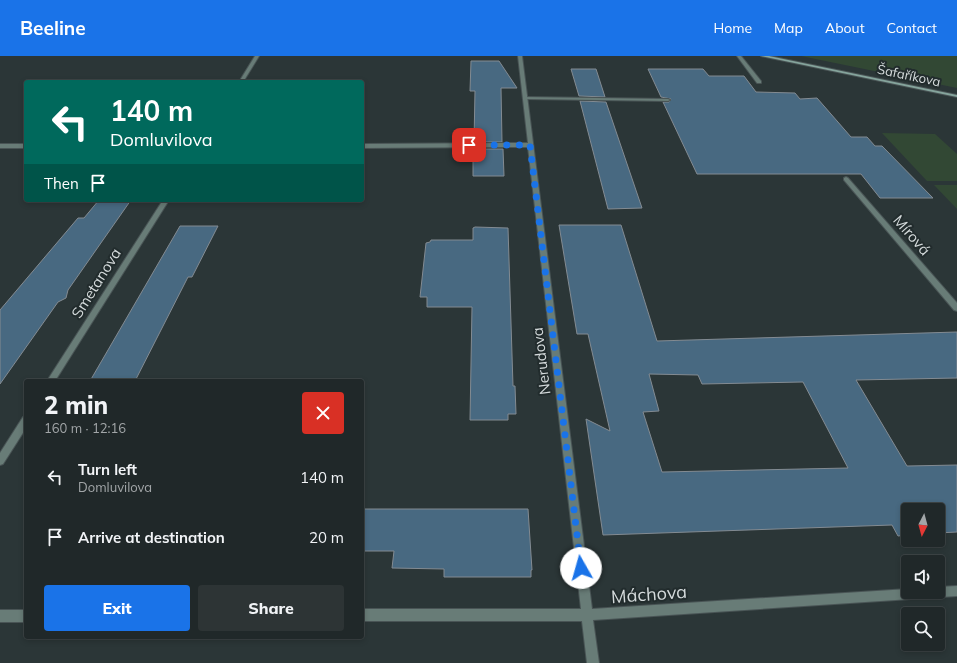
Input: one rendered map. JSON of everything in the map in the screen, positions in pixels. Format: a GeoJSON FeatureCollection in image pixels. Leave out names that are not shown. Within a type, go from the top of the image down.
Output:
{"type":"FeatureCollection","features":[{"type":"Feature","properties":{"kind":"street"},"geometry":{"type":"LineString","coordinates":[[242,80],[257,56]]}},
{"type":"Feature","properties":{"kind":"street","name":"Nerudova"},"geometry":{"type":"LineString","coordinates":[[520,56],[593,663]]}},
{"type":"Feature","properties":{"kind":"street"},"geometry":{"type":"LineString","coordinates":[[739,56],[759,82]]}},
{"type":"Feature","properties":{"kind":"street","name":"Šafaříkova"},"geometry":{"type":"LineString","coordinates":[[764,56],[957,96]]}},
{"type":"Feature","properties":{"kind":"street"},"geometry":{"type":"LineString","coordinates":[[525,98],[668,100]]}},
{"type":"Feature","properties":{"kind":"street"},"geometry":{"type":"LineString","coordinates":[[364,146],[530,145]]}},
{"type":"Feature","properties":{"kind":"street"},"geometry":{"type":"LineString","coordinates":[[0,146],[24,146]]}},
{"type":"Feature","properties":{"kind":"street","name":"Mírová"},"geometry":{"type":"LineString","coordinates":[[846,179],[957,308]]}},
{"type":"Feature","properties":{"kind":"street","name":"Smetanova"},"geometry":{"type":"LineString","coordinates":[[52,379],[165,202]]}},
{"type":"Feature","properties":{"kind":"street"},"geometry":{"type":"LineString","coordinates":[[0,461],[24,423]]}},
{"type":"Feature","properties":{"kind":"street","name":"Máchova"},"geometry":{"type":"LineString","coordinates":[[945,592],[957,591]]}},
{"type":"Feature","properties":{"kind":"street","name":"Máchova"},"geometry":{"type":"LineString","coordinates":[[364,615],[587,615],[901,594]]}},
{"type":"Feature","properties":{"kind":"street"},"geometry":{"type":"LineString","coordinates":[[0,616],[24,616]]}},
{"type":"Feature","properties":{"kind":"green space"},"geometry":{"type":"Polygon","coordinates":[[[801,56],[957,56],[957,88],[801,56]]]}},
{"type":"Feature","properties":{"kind":"green space"},"geometry":{"type":"Polygon","coordinates":[[[882,133],[935,134],[957,154],[957,181],[927,181],[882,133]]]}},
{"type":"Feature","properties":{"kind":"green space"},"geometry":{"type":"Polygon","coordinates":[[[934,185],[957,185],[957,209],[934,185]]]}},
{"type":"Feature","properties":{"kind":"building"},"geometry":{"type":"Polygon","coordinates":[[[471,61],[499,61],[517,88],[501,88],[502,142],[474,142],[475,91],[470,91],[471,61]]]}},
{"type":"Feature","properties":{"kind":"building"},"geometry":{"type":"Polygon","coordinates":[[[571,69],[596,69],[605,97],[579,96],[571,69]]]}},
{"type":"Feature","properties":{"kind":"building"},"geometry":{"type":"Polygon","coordinates":[[[648,69],[703,69],[709,76],[744,76],[756,92],[795,93],[800,99],[817,98],[851,137],[867,137],[875,146],[882,146],[933,198],[880,198],[861,174],[697,174],[663,102],[669,102],[671,99],[661,97],[648,69]]]}},
{"type":"Feature","properties":{"kind":"building"},"geometry":{"type":"Polygon","coordinates":[[[580,101],[606,102],[642,208],[608,209],[580,101]]]}},
{"type":"Feature","properties":{"kind":"building"},"geometry":{"type":"Polygon","coordinates":[[[473,149],[503,149],[504,176],[473,176],[473,149]]]}},
{"type":"Feature","properties":{"kind":"building"},"geometry":{"type":"Polygon","coordinates":[[[97,202],[130,202],[68,290],[66,298],[58,302],[0,384],[0,310],[78,218],[84,218],[97,202]]]}},
{"type":"Feature","properties":{"kind":"building"},"geometry":{"type":"Polygon","coordinates":[[[559,225],[621,225],[657,341],[957,332],[957,378],[856,380],[907,466],[957,465],[957,532],[945,533],[945,503],[901,503],[901,536],[898,536],[892,525],[603,535],[586,419],[610,431],[588,334],[577,334],[559,225]],[[649,374],[659,411],[643,412],[662,472],[848,468],[803,382],[702,384],[698,375],[649,374]]]}},
{"type":"Feature","properties":{"kind":"building"},"geometry":{"type":"Polygon","coordinates":[[[180,226],[218,226],[192,277],[188,277],[136,379],[91,379],[180,226]]]}},
{"type":"Feature","properties":{"kind":"building"},"geometry":{"type":"Polygon","coordinates":[[[473,228],[508,228],[513,386],[515,386],[516,414],[508,414],[508,420],[470,420],[472,307],[427,307],[427,297],[420,297],[426,243],[430,242],[431,240],[473,240],[473,228]]]}},
{"type":"Feature","properties":{"kind":"building"},"geometry":{"type":"Polygon","coordinates":[[[364,509],[528,509],[532,570],[531,577],[444,577],[444,569],[392,568],[394,551],[364,551],[364,509]]]}},
{"type":"Feature","properties":{"kind":"route"},"geometry":{"type":"LineString","coordinates":[[469,145],[530,145],[581,568]]}}]}
